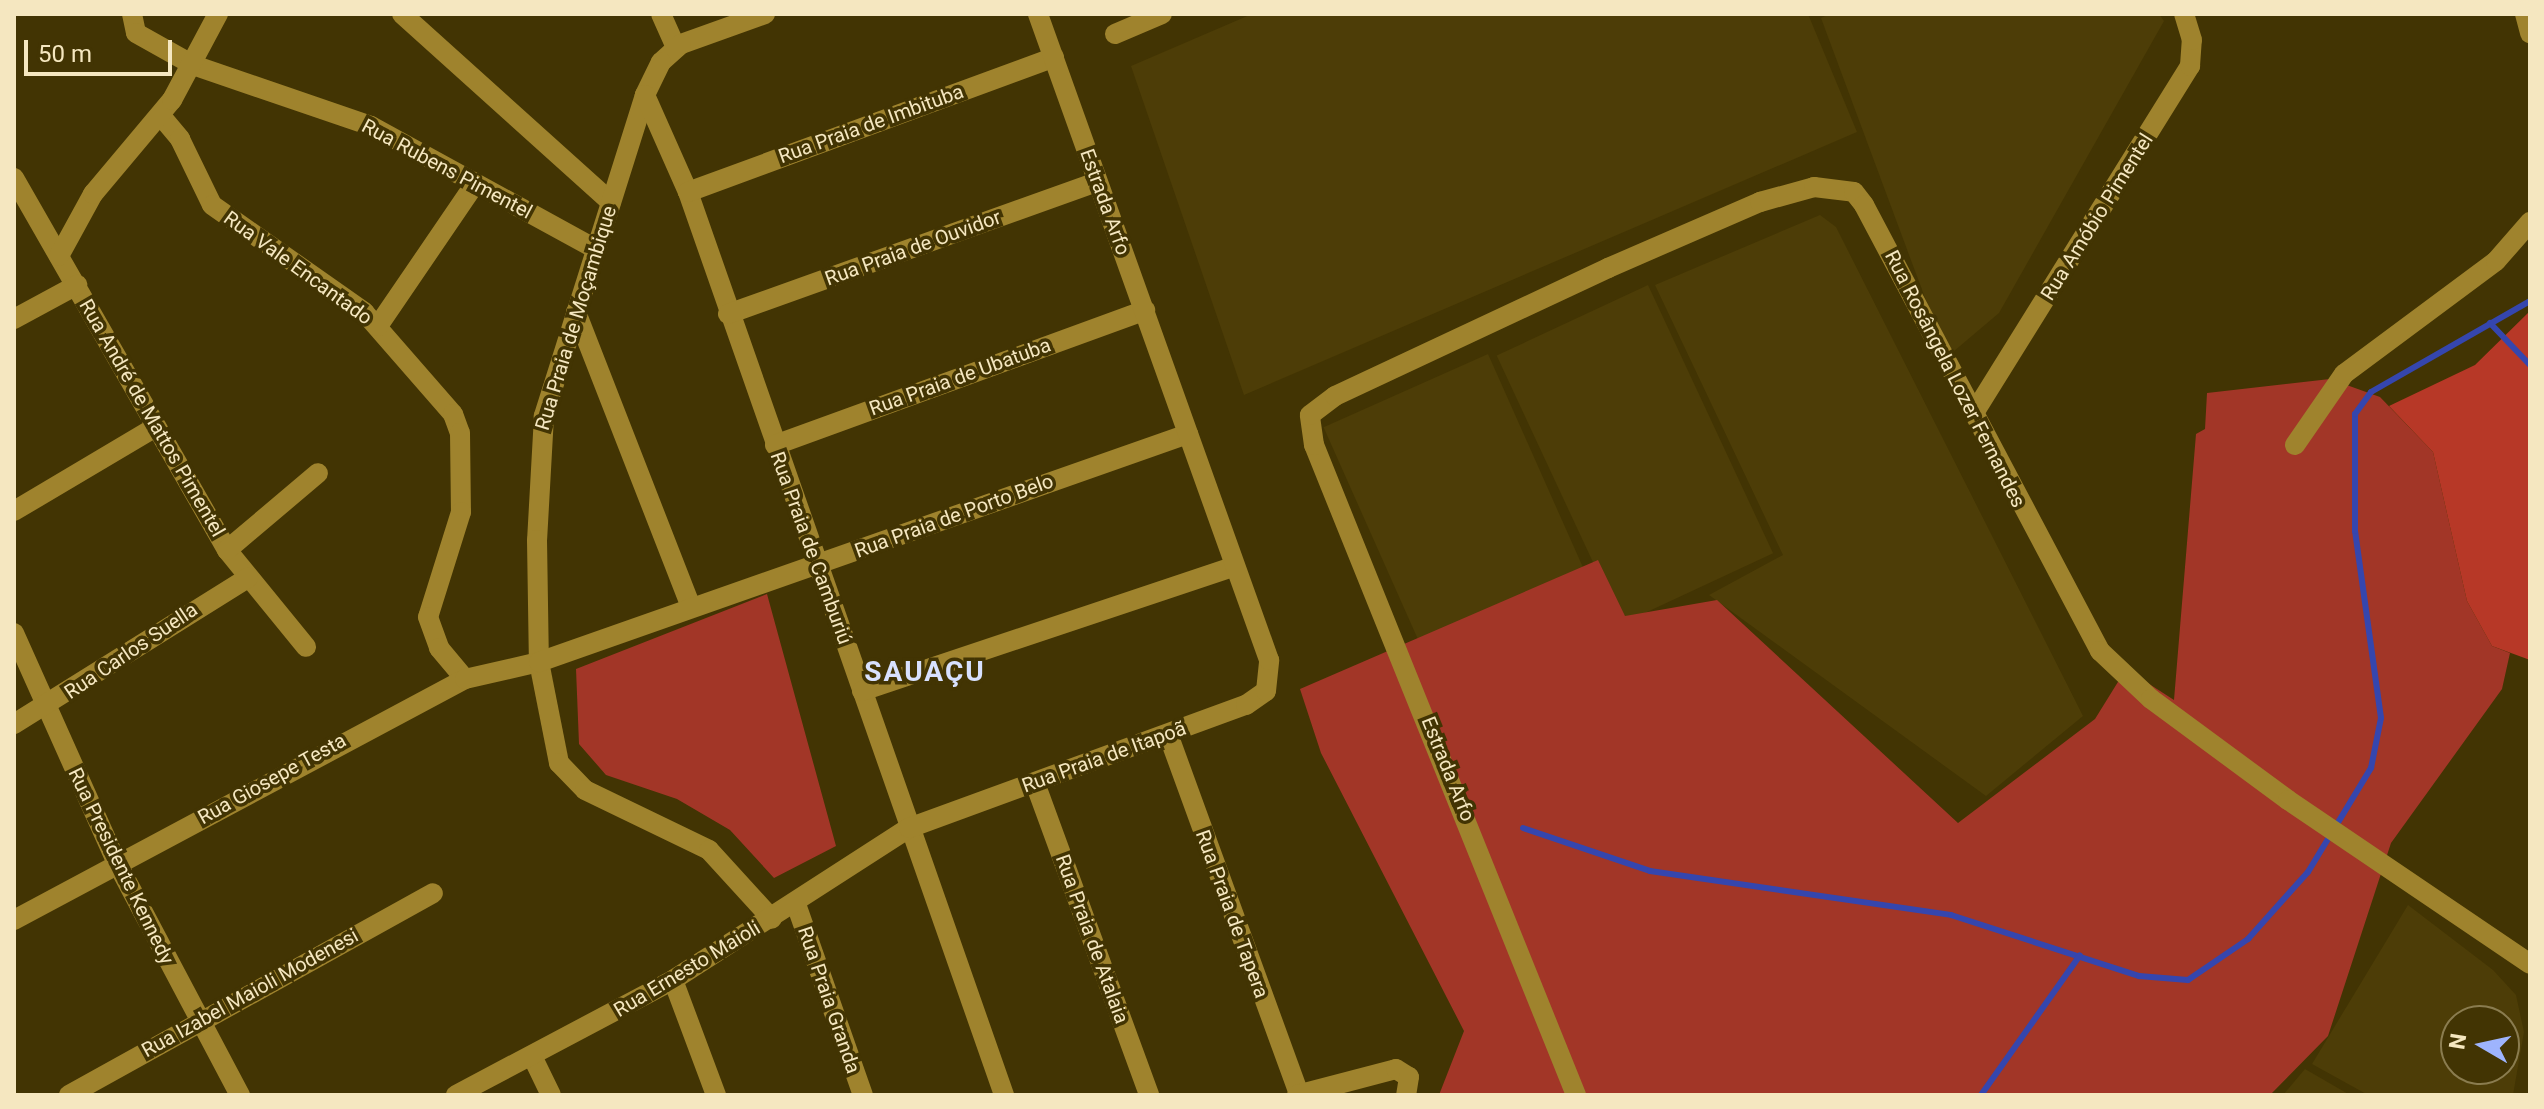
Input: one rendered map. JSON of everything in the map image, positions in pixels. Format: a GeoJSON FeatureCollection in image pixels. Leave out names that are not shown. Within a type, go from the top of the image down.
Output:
{"type":"FeatureCollection","features":[{"type":"Feature","properties":{"kind":"street","name":"Rua Rubens Pimentel"},"geometry":{"type":"LineString","coordinates":[[132,14],[136,33],[193,65],[371,126],[596,249]]}},
{"type":"Feature","properties":{"kind":"street"},"geometry":{"type":"LineString","coordinates":[[59,256],[93,194],[161,116],[193,65],[218,14]]}},
{"type":"Feature","properties":{"kind":"street"},"geometry":{"type":"LineString","coordinates":[[402,14],[611,202]]}},
{"type":"Feature","properties":{"kind":"street"},"geometry":{"type":"LineString","coordinates":[[661,14],[676,48],[765,14]]}},
{"type":"Feature","properties":{"kind":"street","name":"Estrada Arfo"},"geometry":{"type":"LineString","coordinates":[[1038,14],[1145,310],[1232,567],[1269,660]]}},
{"type":"Feature","properties":{"kind":"street"},"geometry":{"type":"LineString","coordinates":[[1115,34],[1162,14]]}},
{"type":"Feature","properties":{"kind":"street","name":"Rua Amóbio Pimentel"},"geometry":{"type":"LineString","coordinates":[[1974,413],[2190,66],[2192,40],[2184,14]]}},
{"type":"Feature","properties":{"kind":"street"},"geometry":{"type":"LineString","coordinates":[[2525,14],[2530,33]]}},
{"type":"Feature","properties":{"kind":"street","name":"Rua Praia de Moçambique"},"geometry":{"type":"LineString","coordinates":[[676,48],[661,62],[645,95],[544,416],[536,464],[539,662],[550,743],[571,779],[693,838],[772,919]]}},
{"type":"Feature","properties":{"kind":"street","name":"Rua Praia de Imbituba"},"geometry":{"type":"LineString","coordinates":[[688,192],[1054,57]]}},
{"type":"Feature","properties":{"kind":"street","name":"Rua Praia de Camburiú"},"geometry":{"type":"LineString","coordinates":[[645,95],[688,192],[728,314],[1004,1095]]}},
{"type":"Feature","properties":{"kind":"street","name":"Rua Vale Encantado"},"geometry":{"type":"LineString","coordinates":[[161,116],[180,139],[212,205],[378,326],[447,406],[460,433],[461,512],[428,617],[439,648],[465,679]]}},
{"type":"Feature","properties":{"kind":"street","name":"Rua André de Mattos Pimentel"},"geometry":{"type":"LineString","coordinates":[[14,178],[77,285],[154,428],[227,550],[306,647]]}},
{"type":"Feature","properties":{"kind":"street","name":"Rua Praia de Ouvidor"},"geometry":{"type":"LineString","coordinates":[[728,314],[1097,182]]}},
{"type":"Feature","properties":{"kind":"street"},"geometry":{"type":"LineString","coordinates":[[378,326],[475,184]]}},
{"type":"Feature","properties":{"kind":"street","name":"Rua Rosângela Lozer Fernandes"},"geometry":{"type":"LineString","coordinates":[[1314,445],[1310,415],[1335,396],[1608,268],[1760,202],[1814,187],[1854,192],[1864,205],[1974,413],[2076,613],[2118,670],[2288,800],[2530,964]]}},
{"type":"Feature","properties":{"kind":"street"},"geometry":{"type":"LineString","coordinates":[[2295,445],[2344,374],[2496,261],[2530,222]]}},
{"type":"Feature","properties":{"kind":"street"},"geometry":{"type":"LineString","coordinates":[[14,319],[77,285]]}},
{"type":"Feature","properties":{"kind":"street","name":"Rua Praia de Ubatuba"},"geometry":{"type":"LineString","coordinates":[[775,445],[1145,310]]}},
{"type":"Feature","properties":{"kind":"street"},"geometry":{"type":"LineString","coordinates":[[576,312],[691,607]]}},
{"type":"Feature","properties":{"kind":"street"},"geometry":{"type":"LineString","coordinates":[[14,511],[154,428]]}},
{"type":"Feature","properties":{"kind":"street","name":"Rua Praia de Porto Belo"},"geometry":{"type":"LineString","coordinates":[[539,662],[1188,434]]}},
{"type":"Feature","properties":{"kind":"street","name":"Estrada Arfo"},"geometry":{"type":"LineString","coordinates":[[1314,445],[1576,1095]]}},
{"type":"Feature","properties":{"kind":"street"},"geometry":{"type":"LineString","coordinates":[[227,550],[318,473]]}},
{"type":"Feature","properties":{"kind":"street"},"geometry":{"type":"LineString","coordinates":[[862,691],[1232,567]]}},
{"type":"Feature","properties":{"kind":"street","name":"Rua Carlos Suella"},"geometry":{"type":"LineString","coordinates":[[14,724],[46,708],[248,578]]}},
{"type":"Feature","properties":{"kind":"street","name":"Rua Presidente Kennedy"},"geometry":{"type":"LineString","coordinates":[[14,633],[116,861],[198,1021],[240,1095]]}},
{"type":"Feature","properties":{"kind":"street","name":"Rua Praia de Itapoã"},"geometry":{"type":"LineString","coordinates":[[909,828],[1260,698],[1269,660]]}},
{"type":"Feature","properties":{"kind":"street","name":"Rua Giosepe Testa"},"geometry":{"type":"LineString","coordinates":[[14,920],[116,861],[465,679],[539,662]]}},
{"type":"Feature","properties":{"kind":"street","name":"Rua Praia de Tapera"},"geometry":{"type":"LineString","coordinates":[[1168,734],[1298,1095]]}},
{"type":"Feature","properties":{"kind":"street","name":"Rua Praia de Atalaia"},"geometry":{"type":"LineString","coordinates":[[1035,783],[1149,1095]]}},
{"type":"Feature","properties":{"kind":"street","name":"Rua Ernesto Maioli"},"geometry":{"type":"LineString","coordinates":[[456,1095],[533,1058],[673,980],[796,904],[909,828]]}},
{"type":"Feature","properties":{"kind":"street","name":"Rua Izabel Maioli Modenesi"},"geometry":{"type":"LineString","coordinates":[[69,1095],[433,893]]}},
{"type":"Feature","properties":{"kind":"street","name":"Rua Praia Granda"},"geometry":{"type":"LineString","coordinates":[[796,904],[863,1095]]}},
{"type":"Feature","properties":{"kind":"street"},"geometry":{"type":"LineString","coordinates":[[673,980],[716,1095]]}},
{"type":"Feature","properties":{"kind":"street"},"geometry":{"type":"LineString","coordinates":[[533,1058],[551,1095]]}},
{"type":"Feature","properties":{"kind":"street"},"geometry":{"type":"LineString","coordinates":[[1298,1095],[1384,1070],[1409,1077],[1406,1095]]}},
{"type":"Feature","properties":{"kind":"shaded area"},"geometry":{"type":"Polygon","coordinates":[[[1252,14],[1808,14],[1857,132],[1244,395],[1131,66],[1252,14]]]}},
{"type":"Feature","properties":{"kind":"shaded area"},"geometry":{"type":"Polygon","coordinates":[[[1830,14],[2159,14],[2164,21],[1999,313],[1947,357],[1821,18],[1830,14]]]}},
{"type":"Feature","properties":{"kind":"shaded area"},"geometry":{"type":"Polygon","coordinates":[[[1820,215],[1836,227],[2083,716],[1986,796],[1709,595],[1783,555],[1655,285],[1820,215]]]}},
{"type":"Feature","properties":{"kind":"shaded area"},"geometry":{"type":"Polygon","coordinates":[[[1648,285],[1773,553],[1622,624],[1497,356],[1648,285]]]}},
{"type":"Feature","properties":{"kind":"shaded area"},"geometry":{"type":"Polygon","coordinates":[[[2530,311],[2530,660],[2492,646],[2467,601],[2433,452],[2389,406],[2475,365],[2530,311]]]}},
{"type":"Feature","properties":{"kind":"shaded area"},"geometry":{"type":"Polygon","coordinates":[[[1488,354],[1613,634],[1448,708],[1324,427],[1488,354]]]}},
{"type":"Feature","properties":{"kind":"shaded area"},"geometry":{"type":"Polygon","coordinates":[[[2330,379],[2380,397],[2433,452],[2467,601],[2492,646],[2510,653],[2502,689],[2391,843],[2328,1036],[2271,1094],[1439,1095],[1464,1031],[1321,753],[1300,689],[1598,560],[1625,616],[1717,600],[1958,823],[2095,719],[2126,669],[2174,700],[2196,434],[2205,429],[2207,393],[2330,379]]]}},
{"type":"Feature","properties":{"kind":"shaded area"},"geometry":{"type":"Polygon","coordinates":[[[767,594],[836,846],[774,878],[730,830],[677,799],[606,775],[579,744],[576,669],[767,594]]]}},
{"type":"Feature","properties":{"kind":"shaded area"},"geometry":{"type":"Polygon","coordinates":[[[2408,905],[2493,970],[2516,995],[2518,1005],[2440,1005],[2440,1085],[2515,1085],[2513,1095],[2368,1095],[2312,1064],[2408,905]]]}},
{"type":"Feature","properties":{"kind":"shaded area"},"geometry":{"type":"Polygon","coordinates":[[[2520,1014],[2524,1032],[2520,1055],[2520,1014]]]}},
{"type":"Feature","properties":{"kind":"shaded area"},"geometry":{"type":"Polygon","coordinates":[[[2305,1069],[2350,1095],[2283,1095],[2305,1069]]]}},
{"type":"Feature","properties":{"kind":"waterway"},"geometry":{"type":"LineString","coordinates":[[1523,828],[1650,871],[1951,915],[2139,976],[2188,980],[2248,939],[2308,872],[2371,768],[2381,718],[2355,531],[2355,414],[2371,392],[2530,301]]}},
{"type":"Feature","properties":{"kind":"waterway"},"geometry":{"type":"LineString","coordinates":[[2490,323],[2530,365]]}},
{"type":"Feature","properties":{"kind":"waterway"},"geometry":{"type":"LineString","coordinates":[[1981,1095],[2080,955]]}},
{"type":"Feature","properties":{"kind":"district","name":"SAUAÇU"},"geometry":{"type":"Point","coordinates":[925,672]}}]}
